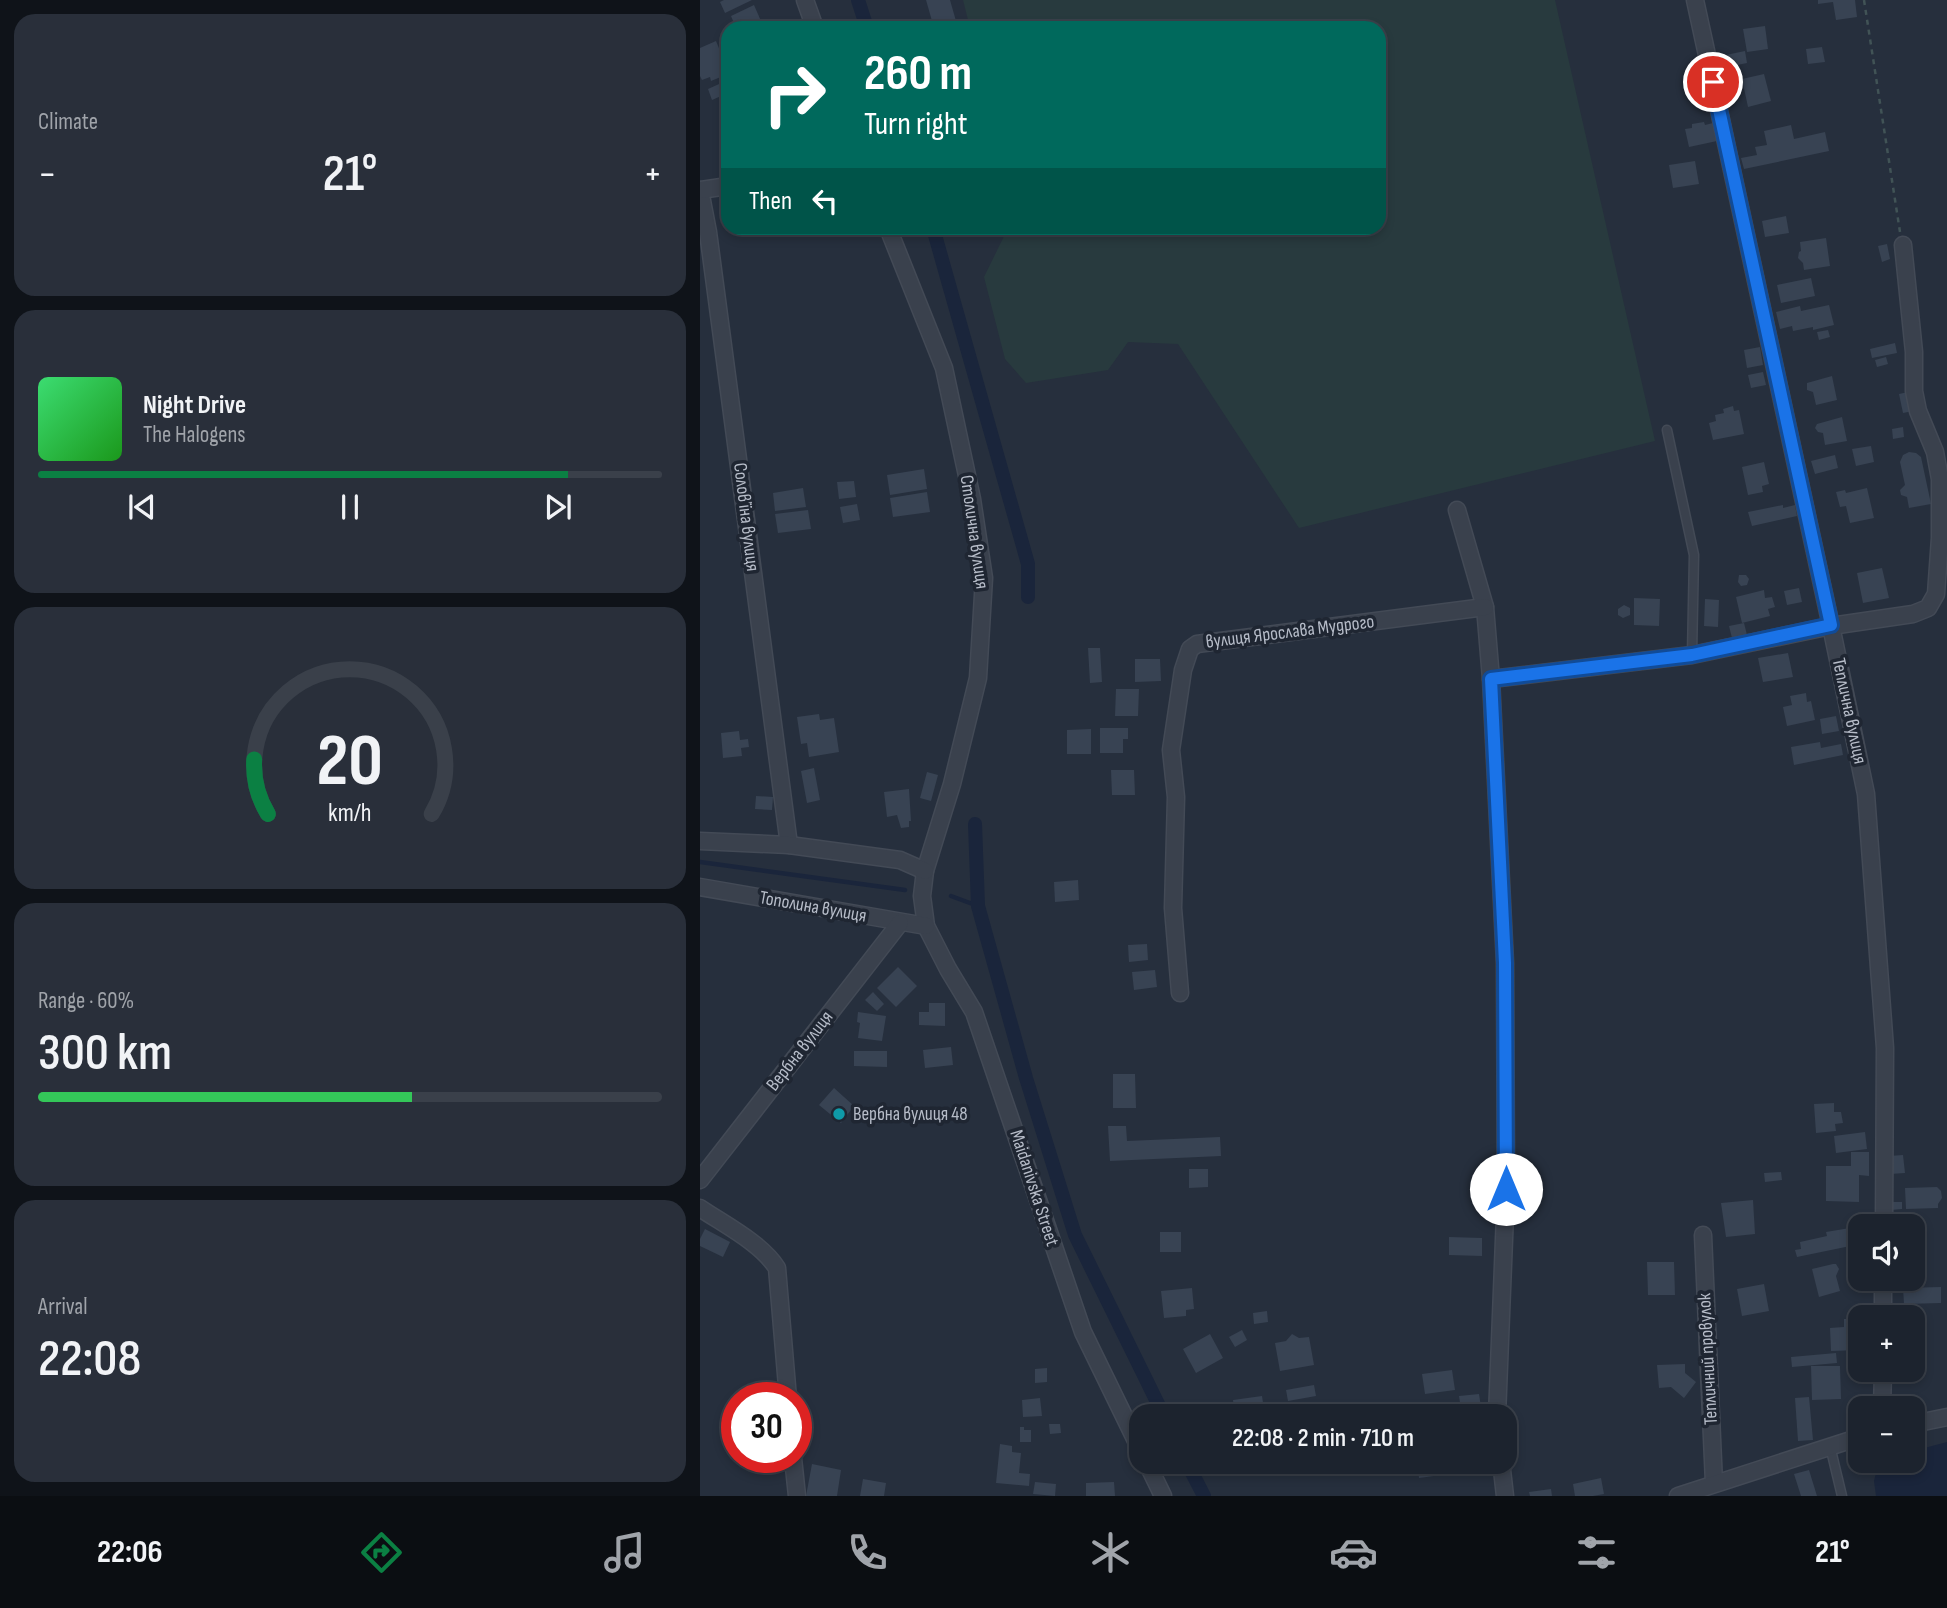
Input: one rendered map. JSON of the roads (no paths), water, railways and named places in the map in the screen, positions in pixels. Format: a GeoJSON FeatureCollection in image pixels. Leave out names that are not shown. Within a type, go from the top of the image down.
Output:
{"type":"FeatureCollection","features":[{"type":"Feature","properties":{"kind":"street"},"geometry":{"type":"LineString","coordinates":[[805,0],[812,21]]}},
{"type":"Feature","properties":{"kind":"street","name":"Теплична вулиця"},"geometry":{"type":"LineString","coordinates":[[1695,0],[1866,793],[1885,1048],[1884,1214]]}},
{"type":"Feature","properties":{"kind":"street"},"geometry":{"type":"LineString","coordinates":[[700,190],[721,187]]}},
{"type":"Feature","properties":{"kind":"street","name":"Соловʼїна вулиця"},"geometry":{"type":"LineString","coordinates":[[700,190],[708,232],[789,845]]}},
{"type":"Feature","properties":{"kind":"street","name":"Столична вулиця"},"geometry":{"type":"LineString","coordinates":[[891,235],[944,368],[972,499],[984,578],[978,678],[952,784],[925,871],[922,896],[926,926]]}},
{"type":"Feature","properties":{"kind":"street"},"geometry":{"type":"LineString","coordinates":[[1491,679],[1692,655],[1831,625],[1913,614],[1928,608],[1936,594],[1940,479],[1935,452],[1918,411],[1914,391],[1914,352],[1903,245]]}},
{"type":"Feature","properties":{"kind":"street"},"geometry":{"type":"LineString","coordinates":[[1457,510],[1485,607],[1505,963],[1506,1189],[1497,1404]]}},
{"type":"Feature","properties":{"kind":"street","name":"вулиця Ярослава Мудрого"},"geometry":{"type":"LineString","coordinates":[[1180,993],[1174,908],[1177,797],[1171,750],[1183,670],[1190,649],[1197,644],[1485,607]]}},
{"type":"Feature","properties":{"kind":"street"},"geometry":{"type":"LineString","coordinates":[[700,841],[789,845],[900,860],[925,871]]}},
{"type":"Feature","properties":{"kind":"street","name":"Тополина вулиця"},"geometry":{"type":"LineString","coordinates":[[700,887],[926,926]]}},
{"type":"Feature","properties":{"kind":"street","name":"Вербна вулиця"},"geometry":{"type":"LineString","coordinates":[[700,1180],[900,923]]}},
{"type":"Feature","properties":{"kind":"street","name":"Maidanivska Street"},"geometry":{"type":"LineString","coordinates":[[926,926],[974,1012],[1083,1332],[1129,1426]]}},
{"type":"Feature","properties":{"kind":"street"},"geometry":{"type":"LineString","coordinates":[[700,1208],[771,1258],[777,1268],[787,1382]]}},
{"type":"Feature","properties":{"kind":"street","name":"Тепличний провулок"},"geometry":{"type":"LineString","coordinates":[[1703,1235],[1714,1483]]}},
{"type":"Feature","properties":{"kind":"street"},"geometry":{"type":"LineString","coordinates":[[1925,1422],[1947,1417]]}},
{"type":"Feature","properties":{"kind":"street"},"geometry":{"type":"LineString","coordinates":[[1678,1496],[1699,1493],[1714,1483],[1848,1441]]}},
{"type":"Feature","properties":{"kind":"street"},"geometry":{"type":"LineString","coordinates":[[795,1473],[797,1496]]}},
{"type":"Feature","properties":{"kind":"street"},"geometry":{"type":"LineString","coordinates":[[1152,1474],[1161,1494]]}},
{"type":"Feature","properties":{"kind":"street"},"geometry":{"type":"LineString","coordinates":[[1502,1474],[1505,1496]]}},
{"type":"Feature","properties":{"kind":"lane"},"geometry":{"type":"LineString","coordinates":[[1667,430],[1694,555],[1692,655]]}},
{"type":"Feature","properties":{"kind":"lane"},"geometry":{"type":"LineString","coordinates":[[1830,1446],[1842,1496]]}},
{"type":"Feature","properties":{"kind":"water"},"geometry":{"type":"Polygon","coordinates":[[[1947,1442],[1947,1496],[1876,1496],[1876,1473],[1925,1473],[1925,1448],[1947,1442]]]}},
{"type":"Feature","properties":{"kind":"waterway"},"geometry":{"type":"LineString","coordinates":[[858,0],[865,21]]}},
{"type":"Feature","properties":{"kind":"waterway"},"geometry":{"type":"LineString","coordinates":[[935,235],[1028,564],[1028,597]]}},
{"type":"Feature","properties":{"kind":"waterway"},"geometry":{"type":"LineString","coordinates":[[975,824],[978,906],[1026,1078],[1075,1235],[1158,1404]]}},
{"type":"Feature","properties":{"kind":"waterway"},"geometry":{"type":"LineString","coordinates":[[700,862],[905,890]]}},
{"type":"Feature","properties":{"kind":"waterway"},"geometry":{"type":"LineString","coordinates":[[951,896],[978,906]]}},
{"type":"Feature","properties":{"kind":"waterway"},"geometry":{"type":"LineString","coordinates":[[1193,1474],[1204,1496]]}},
{"type":"Feature","properties":{"kind":"place","name":"Вербна вулиця 48"},"geometry":{"type":"Point","coordinates":[839,1114]}}]}
